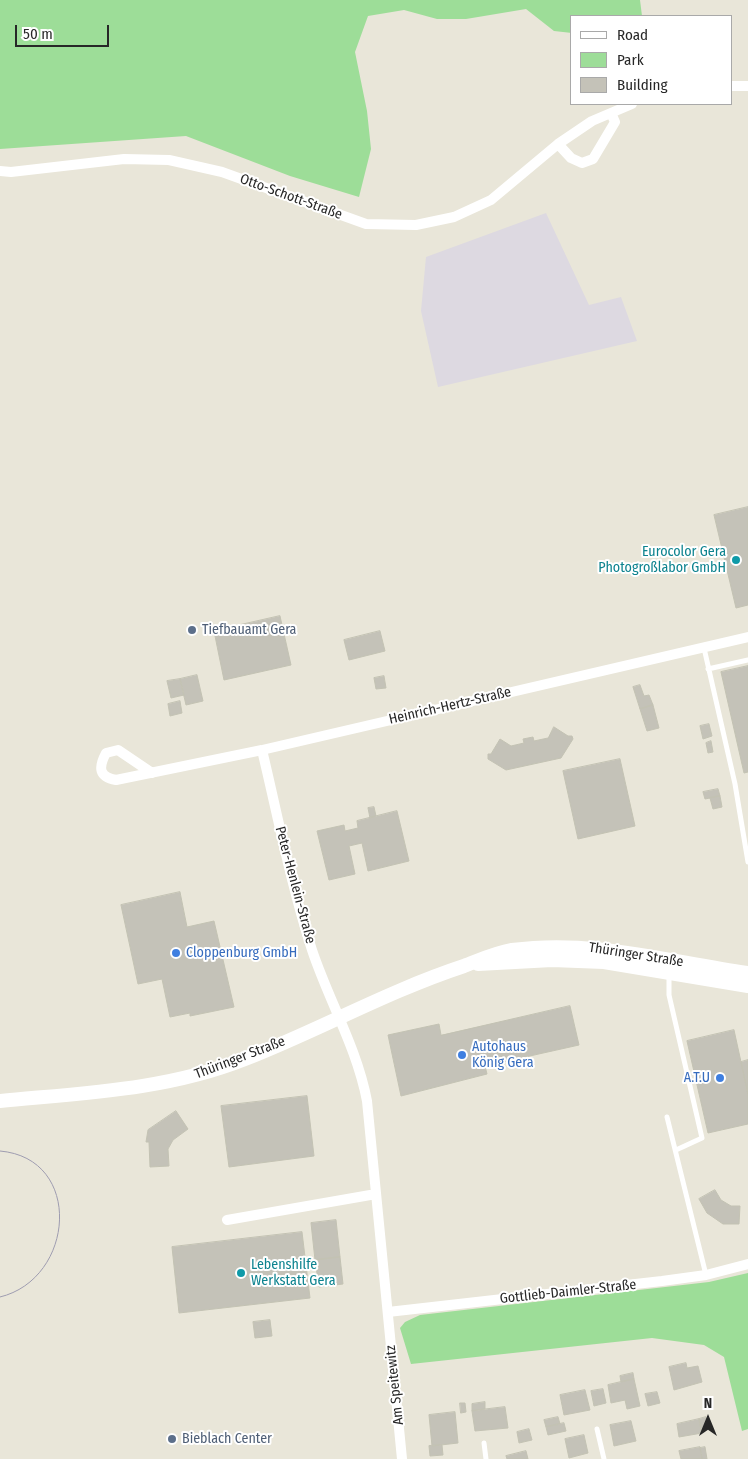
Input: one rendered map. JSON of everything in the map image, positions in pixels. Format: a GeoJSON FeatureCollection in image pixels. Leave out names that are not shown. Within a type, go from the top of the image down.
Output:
{"type":"FeatureCollection","features":[{"type":"Feature","properties":{"kind":"main road","name":"Thüringer Straße"},"geometry":{"type":"LineString","coordinates":[[0,1102],[128,1089],[190,1077],[244,1060],[420,981],[467,965],[576,960],[748,973]]}},
{"type":"Feature","properties":{"kind":"main road","name":"Thüringer Straße"},"geometry":{"type":"LineString","coordinates":[[670,966],[748,986]]}},
{"type":"Feature","properties":{"kind":"street"},"geometry":{"type":"LineString","coordinates":[[733,86],[748,86]]}},
{"type":"Feature","properties":{"kind":"street","name":"Otto-Schott-Straße"},"geometry":{"type":"LineString","coordinates":[[0,171],[11,172],[124,159],[169,160],[222,172],[366,224],[416,224],[454,217],[491,200],[558,144],[592,121],[630,105]]}},
{"type":"Feature","properties":{"kind":"street"},"geometry":{"type":"LineString","coordinates":[[558,144],[571,158],[582,163],[593,159],[615,122],[611,113]]}},
{"type":"Feature","properties":{"kind":"street","name":"Heinrich-Hertz-Straße"},"geometry":{"type":"LineString","coordinates":[[152,773],[118,750],[106,753],[101,763],[101,772],[106,778],[111,779],[152,773],[262,750],[748,637]]}},
{"type":"Feature","properties":{"kind":"street","name":"Peter-Henlein-Straße"},"geometry":{"type":"LineString","coordinates":[[262,750],[309,938],[364,1082],[376,1194]]}},
{"type":"Feature","properties":{"kind":"street"},"geometry":{"type":"LineString","coordinates":[[228,1220],[376,1194]]}},
{"type":"Feature","properties":{"kind":"street","name":"Am Speitewitz"},"geometry":{"type":"LineString","coordinates":[[376,1194],[402,1459]]}},
{"type":"Feature","properties":{"kind":"street","name":"Gottlieb-Daimler-Straße"},"geometry":{"type":"LineString","coordinates":[[388,1312],[706,1275],[748,1264]]}},
{"type":"Feature","properties":{"kind":"lane"},"geometry":{"type":"LineString","coordinates":[[704,647],[735,784],[748,862]]}},
{"type":"Feature","properties":{"kind":"lane"},"geometry":{"type":"LineString","coordinates":[[708,669],[748,660]]}},
{"type":"Feature","properties":{"kind":"lane"},"geometry":{"type":"LineString","coordinates":[[670,966],[669,995],[702,1138],[676,1150]]}},
{"type":"Feature","properties":{"kind":"lane"},"geometry":{"type":"LineString","coordinates":[[668,1117],[706,1275]]}},
{"type":"Feature","properties":{"kind":"lane"},"geometry":{"type":"LineString","coordinates":[[597,1428],[604,1459]]}},
{"type":"Feature","properties":{"kind":"lane"},"geometry":{"type":"LineString","coordinates":[[484,1442],[486,1459]]}},
{"type":"Feature","properties":{"kind":"shaded area"},"geometry":{"type":"Polygon","coordinates":[[[546,213],[589,305],[621,297],[637,341],[438,387],[421,311],[426,257],[546,213]]]}},
{"type":"Feature","properties":{"kind":"green space"},"geometry":{"type":"Polygon","coordinates":[[[0,0],[640,0],[642,15],[570,15],[570,33],[554,31],[526,9],[466,19],[437,19],[404,10],[368,16],[355,52],[367,111],[371,149],[359,197],[290,176],[186,136],[0,149],[0,0]]]}},
{"type":"Feature","properties":{"kind":"green space"},"geometry":{"type":"Polygon","coordinates":[[[748,1273],[748,1429],[742,1431],[724,1357],[704,1345],[652,1338],[411,1364],[400,1328],[405,1322],[420,1315],[709,1282],[748,1273]]]}},
{"type":"Feature","properties":{"kind":"building","name":"Eurocolor Gera Photogroßlabor GmbH"},"geometry":{"type":"Polygon","coordinates":[[[748,507],[748,605],[736,608],[714,515],[748,507]]]}},
{"type":"Feature","properties":{"kind":"building"},"geometry":{"type":"Polygon","coordinates":[[[280,616],[291,665],[224,680],[214,631],[280,616]]]}},
{"type":"Feature","properties":{"kind":"building"},"geometry":{"type":"Polygon","coordinates":[[[380,631],[385,651],[349,660],[344,640],[380,631]]]}},
{"type":"Feature","properties":{"kind":"building"},"geometry":{"type":"Polygon","coordinates":[[[748,666],[748,772],[744,773],[721,672],[748,666]]]}},
{"type":"Feature","properties":{"kind":"building"},"geometry":{"type":"Polygon","coordinates":[[[197,675],[203,701],[186,705],[180,679],[197,675]]]}},
{"type":"Feature","properties":{"kind":"building"},"geometry":{"type":"Polygon","coordinates":[[[384,676],[386,688],[376,689],[374,678],[384,676]]]}},
{"type":"Feature","properties":{"kind":"building"},"geometry":{"type":"Polygon","coordinates":[[[180,679],[184,695],[171,698],[167,681],[180,679]]]}},
{"type":"Feature","properties":{"kind":"building"},"geometry":{"type":"Polygon","coordinates":[[[640,685],[644,696],[649,695],[653,705],[640,709],[633,687],[640,685]]]}},
{"type":"Feature","properties":{"kind":"building"},"geometry":{"type":"Polygon","coordinates":[[[180,701],[182,713],[170,716],[168,704],[180,701]]]}},
{"type":"Feature","properties":{"kind":"building"},"geometry":{"type":"Polygon","coordinates":[[[653,705],[659,728],[647,731],[640,709],[653,705]]]}},
{"type":"Feature","properties":{"kind":"building"},"geometry":{"type":"Polygon","coordinates":[[[709,724],[712,736],[703,739],[700,726],[709,724]]]}},
{"type":"Feature","properties":{"kind":"building"},"geometry":{"type":"Polygon","coordinates":[[[554,727],[568,736],[572,736],[573,739],[561,758],[506,770],[488,759],[488,754],[491,754],[500,739],[511,746],[524,743],[523,739],[533,737],[534,741],[548,738],[554,727]]]}},
{"type":"Feature","properties":{"kind":"building"},"geometry":{"type":"Polygon","coordinates":[[[711,741],[713,752],[708,753],[706,743],[711,741]]]}},
{"type":"Feature","properties":{"kind":"building"},"geometry":{"type":"Polygon","coordinates":[[[620,759],[635,826],[578,839],[563,771],[620,759]]]}},
{"type":"Feature","properties":{"kind":"building"},"geometry":{"type":"Polygon","coordinates":[[[718,789],[720,796],[705,799],[703,792],[718,789]]]}},
{"type":"Feature","properties":{"kind":"building"},"geometry":{"type":"Polygon","coordinates":[[[720,796],[722,807],[713,809],[710,798],[720,796]]]}},
{"type":"Feature","properties":{"kind":"building"},"geometry":{"type":"Polygon","coordinates":[[[374,807],[376,816],[370,818],[368,808],[374,807]]]}},
{"type":"Feature","properties":{"kind":"building"},"geometry":{"type":"Polygon","coordinates":[[[397,811],[409,861],[368,871],[362,843],[349,846],[355,874],[329,880],[317,831],[344,825],[345,831],[358,828],[357,821],[397,811]]]}},
{"type":"Feature","properties":{"kind":"building","name":"Cloppenburg GmbH"},"geometry":{"type":"Polygon","coordinates":[[[180,892],[187,927],[214,921],[234,1007],[190,1016],[190,1013],[170,1017],[162,979],[138,984],[121,905],[180,892]]]}},
{"type":"Feature","properties":{"kind":"building","name":"Autohaus König Gera"},"geometry":{"type":"Polygon","coordinates":[[[570,1006],[579,1045],[485,1066],[487,1074],[401,1096],[388,1035],[439,1024],[441,1035],[570,1006]]]}},
{"type":"Feature","properties":{"kind":"building","name":"A.T.U"},"geometry":{"type":"Polygon","coordinates":[[[734,1030],[748,1094],[748,1124],[708,1133],[687,1041],[734,1030]]]}},
{"type":"Feature","properties":{"kind":"building"},"geometry":{"type":"Polygon","coordinates":[[[748,1060],[748,1094],[741,1062],[748,1060]]]}},
{"type":"Feature","properties":{"kind":"building"},"geometry":{"type":"Polygon","coordinates":[[[307,1096],[314,1156],[229,1167],[221,1106],[307,1096]]]}},
{"type":"Feature","properties":{"kind":"building"},"geometry":{"type":"Polygon","coordinates":[[[176,1111],[188,1129],[173,1140],[168,1149],[169,1166],[150,1167],[149,1142],[146,1142],[148,1130],[176,1111]]]}},
{"type":"Feature","properties":{"kind":"building"},"geometry":{"type":"Polygon","coordinates":[[[715,1190],[721,1200],[731,1206],[740,1206],[739,1224],[723,1224],[707,1213],[699,1199],[715,1190]]]}},
{"type":"Feature","properties":{"kind":"building"},"geometry":{"type":"Polygon","coordinates":[[[336,1220],[340,1257],[315,1260],[311,1223],[336,1220]]]}},
{"type":"Feature","properties":{"kind":"building","name":"Lebenshilfe Werkstatt Gera"},"geometry":{"type":"Polygon","coordinates":[[[302,1232],[310,1298],[179,1313],[172,1247],[302,1232]]]}},
{"type":"Feature","properties":{"kind":"building"},"geometry":{"type":"Polygon","coordinates":[[[340,1257],[343,1284],[319,1287],[315,1260],[340,1257]]]}},
{"type":"Feature","properties":{"kind":"building"},"geometry":{"type":"Polygon","coordinates":[[[270,1320],[272,1336],[255,1338],[253,1322],[270,1320]]]}},
{"type":"Feature","properties":{"kind":"building"},"geometry":{"type":"Polygon","coordinates":[[[686,1363],[687,1368],[698,1366],[702,1382],[674,1390],[669,1367],[686,1363]]]}},
{"type":"Feature","properties":{"kind":"building"},"geometry":{"type":"Polygon","coordinates":[[[633,1373],[634,1379],[621,1382],[620,1376],[633,1373]]]}},
{"type":"Feature","properties":{"kind":"building"},"geometry":{"type":"Polygon","coordinates":[[[634,1379],[640,1406],[627,1409],[625,1400],[611,1403],[608,1385],[634,1379]]]}},
{"type":"Feature","properties":{"kind":"building"},"geometry":{"type":"Polygon","coordinates":[[[603,1389],[606,1403],[594,1406],[591,1391],[603,1389]]]}},
{"type":"Feature","properties":{"kind":"building"},"geometry":{"type":"Polygon","coordinates":[[[585,1390],[590,1410],[564,1415],[560,1395],[585,1390]]]}},
{"type":"Feature","properties":{"kind":"building"},"geometry":{"type":"Polygon","coordinates":[[[657,1392],[660,1403],[648,1406],[645,1394],[657,1392]]]}},
{"type":"Feature","properties":{"kind":"building"},"geometry":{"type":"Polygon","coordinates":[[[485,1402],[485,1409],[472,1411],[472,1404],[485,1402]]]}},
{"type":"Feature","properties":{"kind":"building"},"geometry":{"type":"Polygon","coordinates":[[[460,1403],[465,1403],[466,1412],[461,1413],[460,1403]]]}},
{"type":"Feature","properties":{"kind":"building"},"geometry":{"type":"Polygon","coordinates":[[[505,1407],[508,1428],[475,1431],[472,1411],[505,1407]]]}},
{"type":"Feature","properties":{"kind":"building"},"geometry":{"type":"Polygon","coordinates":[[[455,1412],[458,1443],[432,1446],[429,1415],[455,1412]]]}},
{"type":"Feature","properties":{"kind":"building"},"geometry":{"type":"Polygon","coordinates":[[[558,1417],[560,1424],[546,1427],[544,1420],[558,1417]]]}},
{"type":"Feature","properties":{"kind":"building"},"geometry":{"type":"Polygon","coordinates":[[[706,1417],[708,1429],[701,1430],[699,1419],[706,1417]]]}},
{"type":"Feature","properties":{"kind":"building"},"geometry":{"type":"Polygon","coordinates":[[[699,1419],[702,1433],[679,1437],[677,1424],[699,1419]]]}},
{"type":"Feature","properties":{"kind":"building"},"geometry":{"type":"Polygon","coordinates":[[[631,1421],[636,1441],[614,1446],[610,1425],[631,1421]]]}},
{"type":"Feature","properties":{"kind":"building"},"geometry":{"type":"Polygon","coordinates":[[[564,1423],[566,1431],[548,1435],[546,1427],[564,1423]]]}},
{"type":"Feature","properties":{"kind":"building"},"geometry":{"type":"Polygon","coordinates":[[[529,1429],[532,1440],[519,1443],[517,1432],[529,1429]]]}},
{"type":"Feature","properties":{"kind":"building"},"geometry":{"type":"Polygon","coordinates":[[[584,1435],[588,1453],[569,1458],[565,1439],[584,1435]]]}},
{"type":"Feature","properties":{"kind":"building"},"geometry":{"type":"Polygon","coordinates":[[[442,1445],[443,1455],[430,1456],[429,1446],[442,1445]]]}},
{"type":"Feature","properties":{"kind":"building"},"geometry":{"type":"Polygon","coordinates":[[[700,1447],[702,1459],[681,1459],[679,1451],[700,1447]]]}},
{"type":"Feature","properties":{"kind":"building"},"geometry":{"type":"Polygon","coordinates":[[[705,1447],[707,1459],[702,1459],[700,1448],[705,1447]]]}},
{"type":"Feature","properties":{"kind":"building"},"geometry":{"type":"Polygon","coordinates":[[[526,1451],[528,1459],[507,1459],[506,1456],[526,1451]]]}},
{"type":"Feature","properties":{"kind":"tram line"},"geometry":{"type":"LineString","coordinates":[[0,1151],[27,1159],[46,1174],[57,1196],[60,1220],[55,1245],[43,1268],[25,1286],[0,1297]]}},
{"type":"Feature","properties":{"kind":"place","name":"Eurocolor Gera Photogroßlabor GmbH"},"geometry":{"type":"Point","coordinates":[736,560]}},
{"type":"Feature","properties":{"kind":"place","name":"Tiefbauamt Gera"},"geometry":{"type":"Point","coordinates":[192,630]}},
{"type":"Feature","properties":{"kind":"place","name":"Cloppenburg GmbH"},"geometry":{"type":"Point","coordinates":[176,953]}},
{"type":"Feature","properties":{"kind":"place","name":"Autohaus König Gera"},"geometry":{"type":"Point","coordinates":[462,1055]}},
{"type":"Feature","properties":{"kind":"place","name":"A.T.U"},"geometry":{"type":"Point","coordinates":[720,1078]}},
{"type":"Feature","properties":{"kind":"place","name":"Lebenshilfe Werkstatt Gera"},"geometry":{"type":"Point","coordinates":[241,1273]}},
{"type":"Feature","properties":{"kind":"place","name":"Bieblach Center"},"geometry":{"type":"Point","coordinates":[172,1439]}}]}
